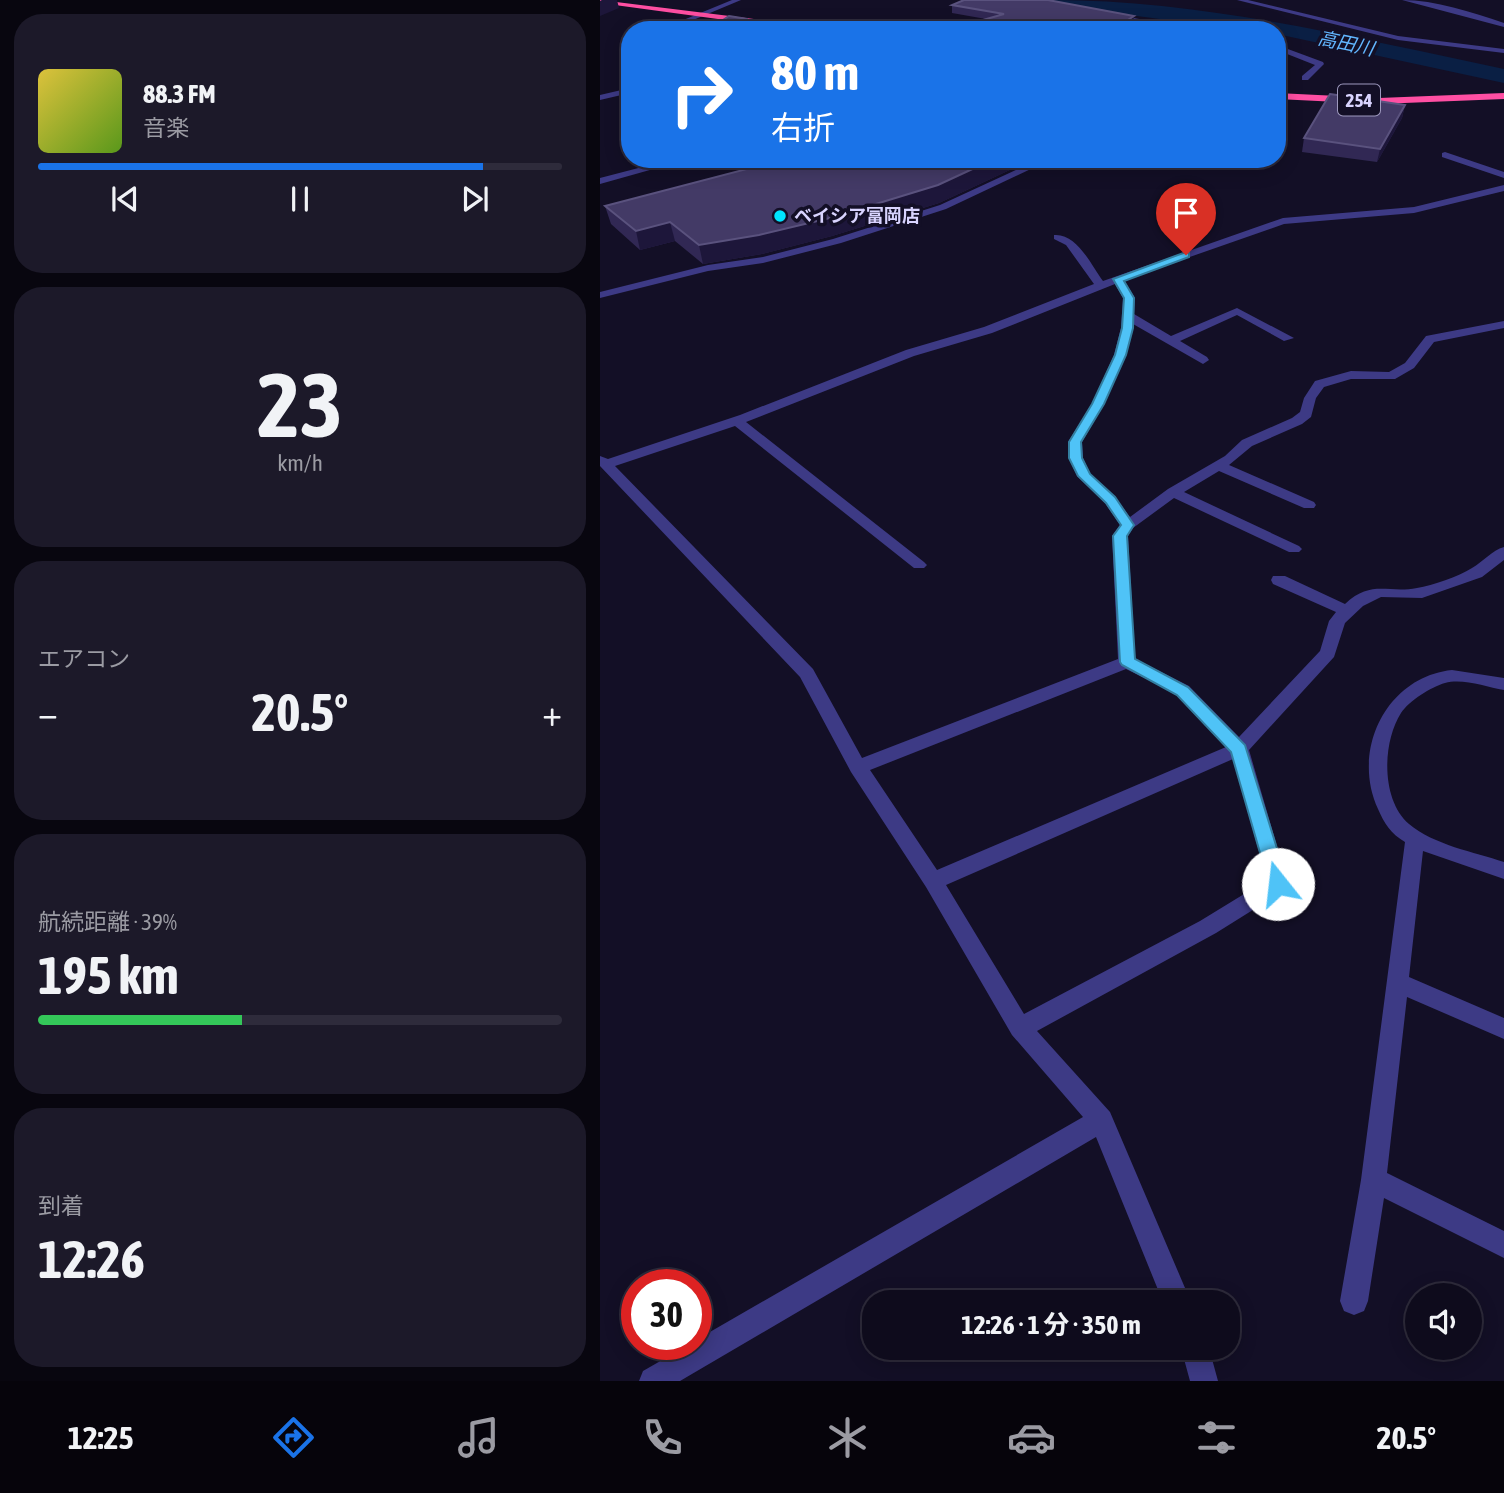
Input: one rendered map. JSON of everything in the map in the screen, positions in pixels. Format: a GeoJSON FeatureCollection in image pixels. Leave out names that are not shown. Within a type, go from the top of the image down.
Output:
{"type":"FeatureCollection","features":[{"type":"Feature","properties":{"kind":"highway"},"geometry":{"type":"LineString","coordinates":[[600,3],[756,21]]}},
{"type":"Feature","properties":{"kind":"highway"},"geometry":{"type":"LineString","coordinates":[[600,3],[711,21]]}},
{"type":"Feature","properties":{"kind":"highway","name":"254"},"geometry":{"type":"LineString","coordinates":[[1286,90],[1438,97],[1504,96]]}},
{"type":"Feature","properties":{"kind":"highway","name":"254"},"geometry":{"type":"LineString","coordinates":[[1286,96],[1379,101],[1504,90]]}},
{"type":"Feature","properties":{"kind":"street"},"geometry":{"type":"LineString","coordinates":[[684,21],[738,0]]}},
{"type":"Feature","properties":{"kind":"street"},"geometry":{"type":"LineString","coordinates":[[1240,0],[1398,38],[1504,51]]}},
{"type":"Feature","properties":{"kind":"street"},"geometry":{"type":"LineString","coordinates":[[1405,0],[1467,13],[1504,25]]}},
{"type":"Feature","properties":{"kind":"street"},"geometry":{"type":"LineString","coordinates":[[1100,15],[1136,21]]}},
{"type":"Feature","properties":{"kind":"street"},"geometry":{"type":"LineString","coordinates":[[1286,50],[1309,57],[1320,64],[1305,78]]}},
{"type":"Feature","properties":{"kind":"street"},"geometry":{"type":"LineString","coordinates":[[600,98],[621,92]]}},
{"type":"Feature","properties":{"kind":"street"},"geometry":{"type":"LineString","coordinates":[[1445,155],[1504,175]]}},
{"type":"Feature","properties":{"kind":"street"},"geometry":{"type":"LineString","coordinates":[[600,181],[650,168]]}},
{"type":"Feature","properties":{"kind":"street"},"geometry":{"type":"LineString","coordinates":[[600,295],[708,268],[763,260],[837,241],[943,207],[1028,168]]}},
{"type":"Feature","properties":{"kind":"street"},"geometry":{"type":"LineString","coordinates":[[1172,1290],[1101,1120],[1020,1028],[933,881],[858,767],[807,673],[603,462],[738,421],[910,353],[988,330],[1118,279],[1283,221],[1414,209],[1504,188]]}},
{"type":"Feature","properties":{"kind":"street"},"geometry":{"type":"LineString","coordinates":[[1058,237],[1070,243],[1100,286]]}},
{"type":"Feature","properties":{"kind":"street"},"geometry":{"type":"LineString","coordinates":[[1118,279],[1129,298],[1120,355],[1098,404],[1075,442],[1076,458],[1084,476],[1110,500],[1128,525]]}},
{"type":"Feature","properties":{"kind":"street"},"geometry":{"type":"LineString","coordinates":[[1170,341],[1237,311],[1288,338]]}},
{"type":"Feature","properties":{"kind":"street"},"geometry":{"type":"LineString","coordinates":[[1128,316],[1203,360]]}},
{"type":"Feature","properties":{"kind":"street"},"geometry":{"type":"LineString","coordinates":[[1127,662],[1120,536],[1128,525],[1173,492],[1219,466],[1247,443],[1297,421],[1306,414],[1310,398],[1319,384],[1351,375],[1391,376],[1410,365],[1430,339],[1504,324]]}},
{"type":"Feature","properties":{"kind":"street"},"geometry":{"type":"LineString","coordinates":[[738,421],[919,565]]}},
{"type":"Feature","properties":{"kind":"street"},"geometry":{"type":"LineString","coordinates":[[1219,466],[1309,505]]}},
{"type":"Feature","properties":{"kind":"street"},"geometry":{"type":"LineString","coordinates":[[1173,492],[1294,549]]}},
{"type":"Feature","properties":{"kind":"street"},"geometry":{"type":"LineString","coordinates":[[933,881],[1239,749],[1328,653],[1337,621],[1357,602],[1379,593],[1416,594],[1476,573],[1504,552]]}},
{"type":"Feature","properties":{"kind":"street"},"geometry":{"type":"LineString","coordinates":[[1279,580],[1347,611]]}},
{"type":"Feature","properties":{"kind":"street"},"geometry":{"type":"LineString","coordinates":[[858,767],[1127,662],[1183,691],[1239,749],[1278,884],[1208,927],[1020,1028]]}},
{"type":"Feature","properties":{"kind":"street"},"geometry":{"type":"LineString","coordinates":[[1504,684],[1445,677],[1402,700],[1393,712],[1378,754],[1380,780],[1393,818],[1401,830],[1415,838],[1504,871]]}},
{"type":"Feature","properties":{"kind":"street"},"geometry":{"type":"LineString","coordinates":[[1354,1301],[1374,1180],[1415,838]]}},
{"type":"Feature","properties":{"kind":"street"},"geometry":{"type":"LineString","coordinates":[[1399,983],[1504,1029]]}},
{"type":"Feature","properties":{"kind":"street"},"geometry":{"type":"LineString","coordinates":[[653,1381],[1101,1120]]}},
{"type":"Feature","properties":{"kind":"street"},"geometry":{"type":"LineString","coordinates":[[1374,1180],[1504,1245]]}},
{"type":"Feature","properties":{"kind":"street"},"geometry":{"type":"LineString","coordinates":[[1198,1360],[1204,1381]]}},
{"type":"Feature","properties":{"kind":"building"},"geometry":{"type":"Polygon","coordinates":[[[964,0],[1048,0],[1134,16],[1126,21],[987,21],[983,20],[1004,14],[952,5],[964,0]]]}},
{"type":"Feature","properties":{"kind":"building"},"geometry":{"type":"Polygon","coordinates":[[[729,16],[748,21],[722,21],[729,16]]]}},
{"type":"Feature","properties":{"kind":"building"},"geometry":{"type":"Polygon","coordinates":[[[1330,94],[1405,105],[1380,149],[1304,138],[1330,94]]]}},
{"type":"Feature","properties":{"kind":"building"},"geometry":{"type":"Polygon","coordinates":[[[751,168],[975,168],[938,185],[830,218],[759,235],[699,245],[670,222],[636,231],[605,206],[751,168]]]}},
{"type":"Feature","properties":{"kind":"waterway","name":"高田川"},"geometry":{"type":"LineString","coordinates":[[1061,0],[1221,21]]}},
{"type":"Feature","properties":{"kind":"waterway","name":"高田川"},"geometry":{"type":"LineString","coordinates":[[1286,30],[1504,76]]}},
{"type":"Feature","properties":{"kind":"place","name":"ベイシア富岡店"},"geometry":{"type":"Point","coordinates":[780,216]}},
{"type":"Feature","properties":{"kind":"route"},"geometry":{"type":"LineString","coordinates":[[1186,255],[1118,279],[1129,298],[1127,328],[1120,355],[1098,404],[1075,442],[1076,458],[1084,476],[1110,500],[1128,525],[1120,536],[1127,662],[1183,691],[1239,749],[1278,884]]}}]}
